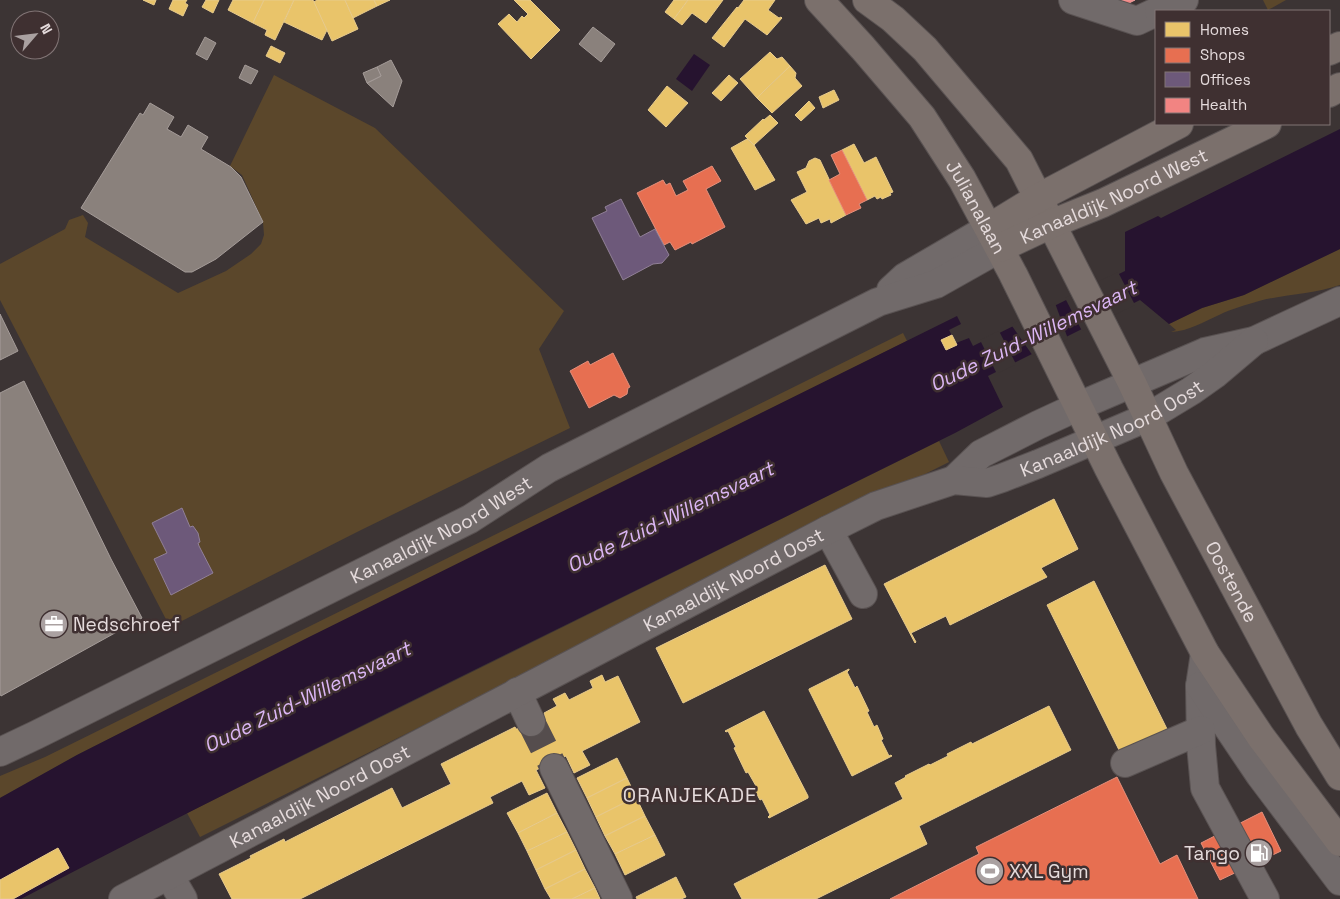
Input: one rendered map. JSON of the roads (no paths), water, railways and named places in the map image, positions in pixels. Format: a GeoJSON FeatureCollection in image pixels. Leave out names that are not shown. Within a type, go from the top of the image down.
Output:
{"type":"FeatureCollection","features":[{"type":"Feature","properties":{"kind":"main road","name":"Julianalaan"},"geometry":{"type":"LineString","coordinates":[[819,0],[863,48],[922,118],[962,179],[1033,314],[1095,440]]}},
{"type":"Feature","properties":{"kind":"main road"},"geometry":{"type":"LineString","coordinates":[[867,0],[893,19],[924,49],[1019,160],[1132,383]]}},
{"type":"Feature","properties":{"kind":"main road","name":"Kanaaldijk Noord West"},"geometry":{"type":"LineString","coordinates":[[994,238],[1038,198],[1177,125]]}},
{"type":"Feature","properties":{"kind":"main road","name":"Kanaaldijk Noord West"},"geometry":{"type":"LineString","coordinates":[[994,238],[1051,224],[1112,199],[1265,125]]}},
{"type":"Feature","properties":{"kind":"main road","name":"Oostende"},"geometry":{"type":"LineString","coordinates":[[1132,383],[1174,473],[1309,726],[1340,776]]}},
{"type":"Feature","properties":{"kind":"main road"},"geometry":{"type":"LineString","coordinates":[[1095,440],[1205,653],[1261,737],[1340,842]]}},
{"type":"Feature","properties":{"kind":"street"},"geometry":{"type":"LineString","coordinates":[[1073,0],[1136,21],[1155,13]]}},
{"type":"Feature","properties":{"kind":"street"},"geometry":{"type":"LineString","coordinates":[[1162,10],[1184,0]]}},
{"type":"Feature","properties":{"kind":"street","name":"Kanaaldijk Noord West"},"geometry":{"type":"LineString","coordinates":[[0,752],[36,736],[470,519],[549,468],[878,302],[936,284],[994,238]]}},
{"type":"Feature","properties":{"kind":"street","name":"Kanaaldijk Noord Oost"},"geometry":{"type":"LineString","coordinates":[[954,480],[981,454],[1038,425],[1205,352],[1254,341],[1340,301]]}},
{"type":"Feature","properties":{"kind":"street","name":"Kanaaldijk Noord Oost"},"geometry":{"type":"LineString","coordinates":[[123,899],[876,506],[954,480],[987,483],[1038,464],[1148,417],[1215,374],[1254,341]]}},
{"type":"Feature","properties":{"kind":"street"},"geometry":{"type":"LineString","coordinates":[[828,530],[863,594]]}},
{"type":"Feature","properties":{"kind":"street"},"geometry":{"type":"LineString","coordinates":[[1205,653],[1200,686],[1201,745],[1205,788],[1265,899]]}},
{"type":"Feature","properties":{"kind":"street"},"geometry":{"type":"LineString","coordinates":[[1200,686],[1260,775],[1340,881]]}},
{"type":"Feature","properties":{"kind":"street"},"geometry":{"type":"LineString","coordinates":[[517,692],[531,722]]}},
{"type":"Feature","properties":{"kind":"street"},"geometry":{"type":"LineString","coordinates":[[1124,763],[1201,730]]}},
{"type":"Feature","properties":{"kind":"street"},"geometry":{"type":"LineString","coordinates":[[554,768],[618,899]]}},
{"type":"Feature","properties":{"kind":"street"},"geometry":{"type":"LineString","coordinates":[[169,875],[183,899]]}},
{"type":"Feature","properties":{"kind":"water"},"geometry":{"type":"Polygon","coordinates":[[[694,54],[710,65],[692,91],[676,79],[694,54]]]}},
{"type":"Feature","properties":{"kind":"water","name":"Oude Zuid-Willemsvaart"},"geometry":{"type":"Polygon","coordinates":[[[1340,129],[1340,249],[1244,295],[1202,308],[1169,324],[1140,300],[988,376],[1003,407],[955,433],[253,780],[21,899],[0,899],[0,798],[77,755],[307,638],[957,316],[961,324],[949,330],[956,343],[969,338],[973,346],[1125,271],[1125,232],[1158,216],[1161,218],[1340,129]]]}},
{"type":"Feature","properties":{"kind":"tunnel"},"geometry":{"type":"LineString","coordinates":[[531,722],[554,768]]}},
{"type":"Feature","properties":{"kind":"place","name":"Nedschroef"},"geometry":{"type":"Point","coordinates":[54,624]}},
{"type":"Feature","properties":{"kind":"place","name":"Tango"},"geometry":{"type":"Point","coordinates":[1259,853]}},
{"type":"Feature","properties":{"kind":"place","name":"XXL Gym"},"geometry":{"type":"Point","coordinates":[990,871]}},
{"type":"Feature","properties":{"kind":"district","name":"ORANJEKADE"},"geometry":{"type":"Point","coordinates":[690,795]}}]}
